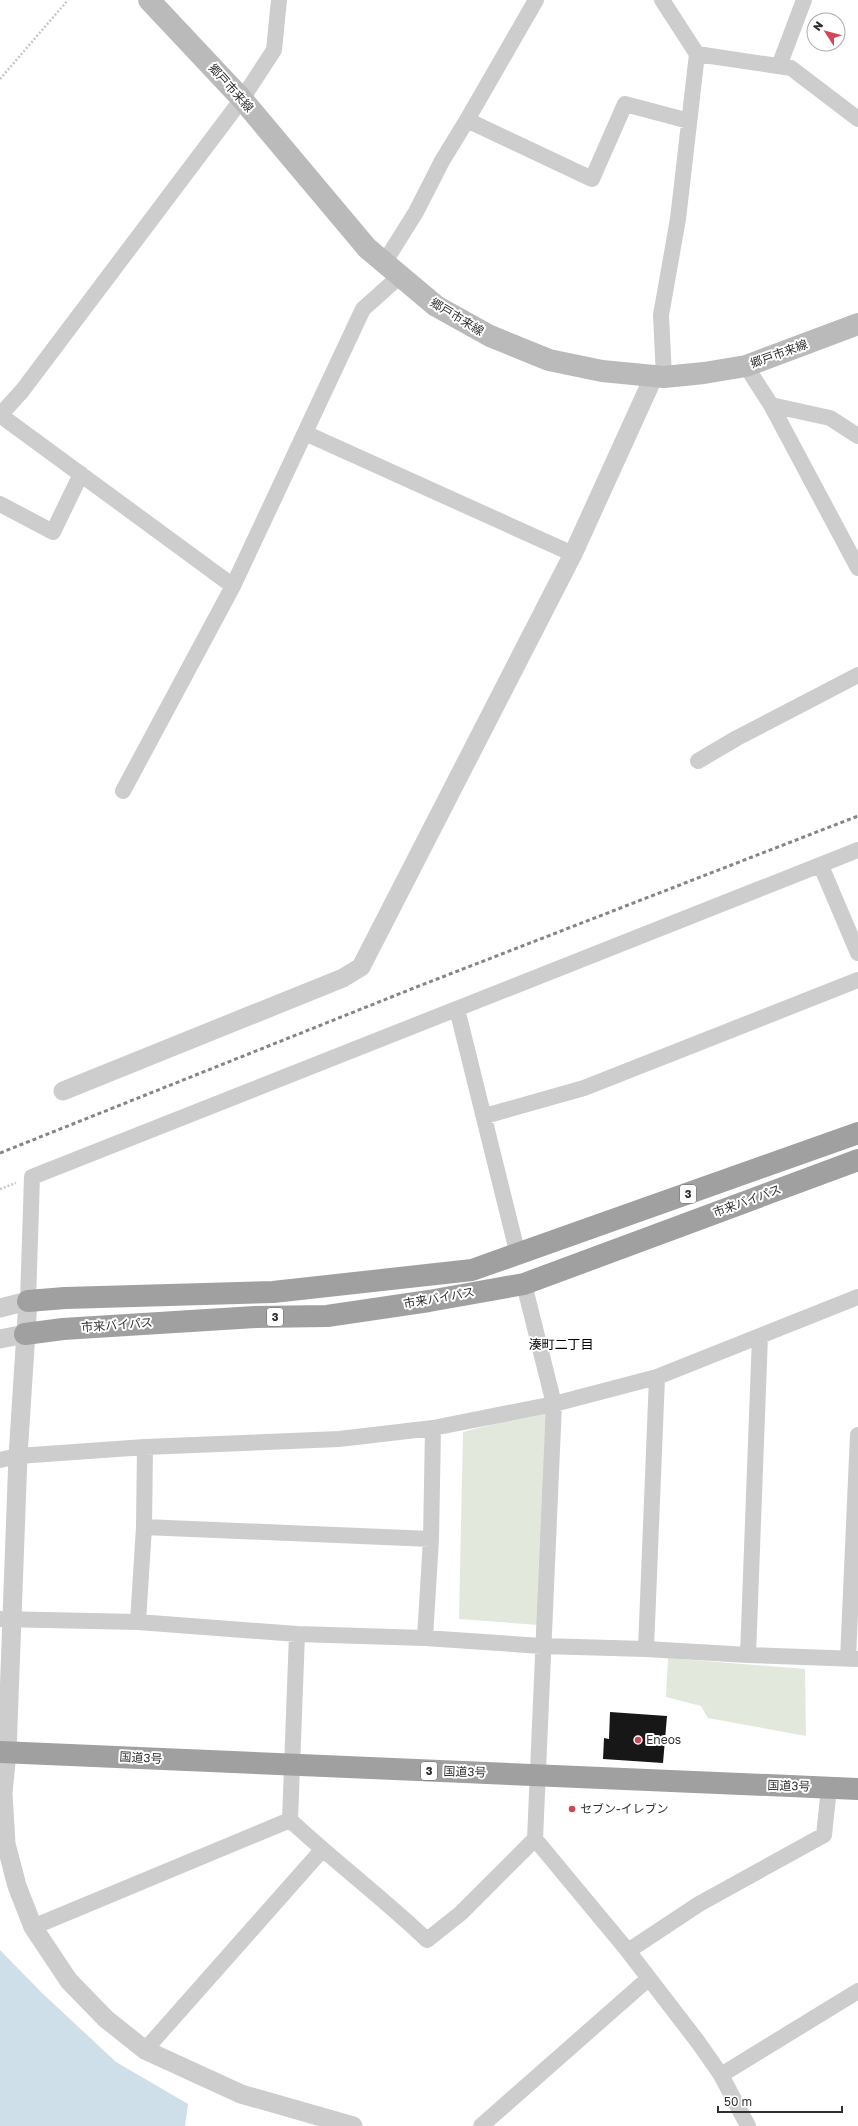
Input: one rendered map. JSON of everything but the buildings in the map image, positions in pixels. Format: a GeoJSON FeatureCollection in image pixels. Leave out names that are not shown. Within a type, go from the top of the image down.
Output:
{"type":"FeatureCollection","features":[{"type":"Feature","properties":{"kind":"highway","name":"市来バイパス"},"geometry":{"type":"LineString","coordinates":[[28,1301],[66,1298],[273,1292],[472,1270],[518,1255],[858,1133]]}},
{"type":"Feature","properties":{"kind":"highway","name":"市来バイパス"},"geometry":{"type":"LineString","coordinates":[[24,1334],[63,1329],[255,1317],[327,1316],[429,1301],[524,1284],[858,1160]]}},
{"type":"Feature","properties":{"kind":"highway","name":"国道3号"},"geometry":{"type":"LineString","coordinates":[[4,1752],[858,1789]]}},
{"type":"Feature","properties":{"kind":"main road","name":"郷戸市来線"},"geometry":{"type":"LineString","coordinates":[[149,0],[242,99],[367,248],[436,306],[490,336],[549,360],[602,371],[659,376],[704,373],[746,366],[858,324]]}},
{"type":"Feature","properties":{"kind":"street"},"geometry":{"type":"LineString","coordinates":[[233,586],[0,415],[22,391],[242,99],[274,50],[279,0]]}},
{"type":"Feature","properties":{"kind":"street"},"geometry":{"type":"LineString","coordinates":[[384,262],[416,212],[442,161],[536,0]]}},
{"type":"Feature","properties":{"kind":"street"},"geometry":{"type":"LineString","coordinates":[[63,1090],[343,978],[360,967],[573,554],[659,376],[661,315],[678,219],[697,54],[662,0]]}},
{"type":"Feature","properties":{"kind":"street"},"geometry":{"type":"LineString","coordinates":[[780,66],[804,0]]}},
{"type":"Feature","properties":{"kind":"street"},"geometry":{"type":"LineString","coordinates":[[697,54],[791,68],[858,119]]}},
{"type":"Feature","properties":{"kind":"street"},"geometry":{"type":"LineString","coordinates":[[467,120],[592,179],[625,104],[689,121]]}},
{"type":"Feature","properties":{"kind":"street"},"geometry":{"type":"LineString","coordinates":[[123,791],[233,586],[363,309],[400,276]]}},
{"type":"Feature","properties":{"kind":"street"},"geometry":{"type":"LineString","coordinates":[[746,366],[771,405],[858,568]]}},
{"type":"Feature","properties":{"kind":"street"},"geometry":{"type":"LineString","coordinates":[[771,405],[830,418],[858,436]]}},
{"type":"Feature","properties":{"kind":"street"},"geometry":{"type":"LineString","coordinates":[[305,434],[573,554]]}},
{"type":"Feature","properties":{"kind":"street"},"geometry":{"type":"LineString","coordinates":[[0,504],[53,532],[81,474]]}},
{"type":"Feature","properties":{"kind":"street"},"geometry":{"type":"LineString","coordinates":[[698,762],[737,738],[858,675]]}},
{"type":"Feature","properties":{"kind":"street"},"geometry":{"type":"LineString","coordinates":[[353,2126],[241,2094],[145,2050],[106,2020],[69,1980],[50,1956],[33,1927],[17,1886],[6,1844],[3,1793],[7,1619],[18,1456],[24,1334],[28,1301],[32,1177],[858,850]]}},
{"type":"Feature","properties":{"kind":"street"},"geometry":{"type":"LineString","coordinates":[[820,866],[858,953]]}},
{"type":"Feature","properties":{"kind":"street"},"geometry":{"type":"LineString","coordinates":[[485,1116],[584,1088],[858,980]]}},
{"type":"Feature","properties":{"kind":"street"},"geometry":{"type":"LineString","coordinates":[[457,1009],[485,1116],[518,1255]]}},
{"type":"Feature","properties":{"kind":"street"},"geometry":{"type":"LineString","coordinates":[[524,1284],[554,1404],[536,1775],[535,1839],[628,1951],[698,2042],[721,2075],[748,2126]]}},
{"type":"Feature","properties":{"kind":"street"},"geometry":{"type":"LineString","coordinates":[[0,1460],[18,1456],[145,1447],[339,1439],[433,1428],[554,1404],[657,1377],[858,1297]]}},
{"type":"Feature","properties":{"kind":"street","name":"市来バイパス"},"geometry":{"type":"LineString","coordinates":[[0,1308],[28,1301]]}},
{"type":"Feature","properties":{"kind":"street","name":"市来バイパス"},"geometry":{"type":"LineString","coordinates":[[0,1339],[24,1334]]}},
{"type":"Feature","properties":{"kind":"street"},"geometry":{"type":"LineString","coordinates":[[748,1655],[760,1336]]}},
{"type":"Feature","properties":{"kind":"street"},"geometry":{"type":"LineString","coordinates":[[646,1649],[657,1377]]}},
{"type":"Feature","properties":{"kind":"street"},"geometry":{"type":"LineString","coordinates":[[425,1638],[431,1539],[433,1428]]}},
{"type":"Feature","properties":{"kind":"street"},"geometry":{"type":"LineString","coordinates":[[7,1619],[138,1622],[297,1634],[425,1638],[542,1646],[646,1649],[853,1659],[858,1435]]}},
{"type":"Feature","properties":{"kind":"street"},"geometry":{"type":"LineString","coordinates":[[138,1622],[144,1527],[145,1447]]}},
{"type":"Feature","properties":{"kind":"street"},"geometry":{"type":"LineString","coordinates":[[144,1527],[431,1539]]}},
{"type":"Feature","properties":{"kind":"street"},"geometry":{"type":"LineString","coordinates":[[297,1634],[290,1820],[322,1850],[394,1908],[427,1940],[461,1913],[535,1839]]}},
{"type":"Feature","properties":{"kind":"street"},"geometry":{"type":"LineString","coordinates":[[628,1951],[699,1904],[824,1835],[829,1788]]}},
{"type":"Feature","properties":{"kind":"street"},"geometry":{"type":"LineString","coordinates":[[33,1927],[290,1820]]}},
{"type":"Feature","properties":{"kind":"street"},"geometry":{"type":"LineString","coordinates":[[145,2050],[322,1850]]}},
{"type":"Feature","properties":{"kind":"street"},"geometry":{"type":"LineString","coordinates":[[481,2126],[648,1978]]}},
{"type":"Feature","properties":{"kind":"street"},"geometry":{"type":"LineString","coordinates":[[721,2075],[858,1991]]}},
{"type":"Feature","properties":{"kind":"path"},"geometry":{"type":"LineString","coordinates":[[0,79],[68,0]]}},
{"type":"Feature","properties":{"kind":"shaded area"},"geometry":{"type":"Polygon","coordinates":[[[548,1410],[538,1625],[459,1619],[463,1432],[548,1410]]]}},
{"type":"Feature","properties":{"kind":"shaded area"},"geometry":{"type":"Polygon","coordinates":[[[668,1658],[805,1669],[806,1736],[708,1718],[701,1706],[666,1697],[668,1658]]]}},
{"type":"Feature","properties":{"kind":"shaded area"},"geometry":{"type":"Polygon","coordinates":[[[0,1950],[41,1992],[116,2062],[188,2104],[185,2126],[0,2126],[0,1950]]]}},
{"type":"Feature","properties":{"kind":"railway"},"geometry":{"type":"LineString","coordinates":[[0,1153],[419,986],[858,816]]}},
{"type":"Feature","properties":{"kind":"place","name":"Eneos"},"geometry":{"type":"Point","coordinates":[638,1740]}},
{"type":"Feature","properties":{"kind":"place","name":"セブン-イレブン"},"geometry":{"type":"Point","coordinates":[572,1809]}},
{"type":"Feature","properties":{"kind":"district","name":"湊町二丁目"},"geometry":{"type":"Point","coordinates":[561,1344]}}]}
